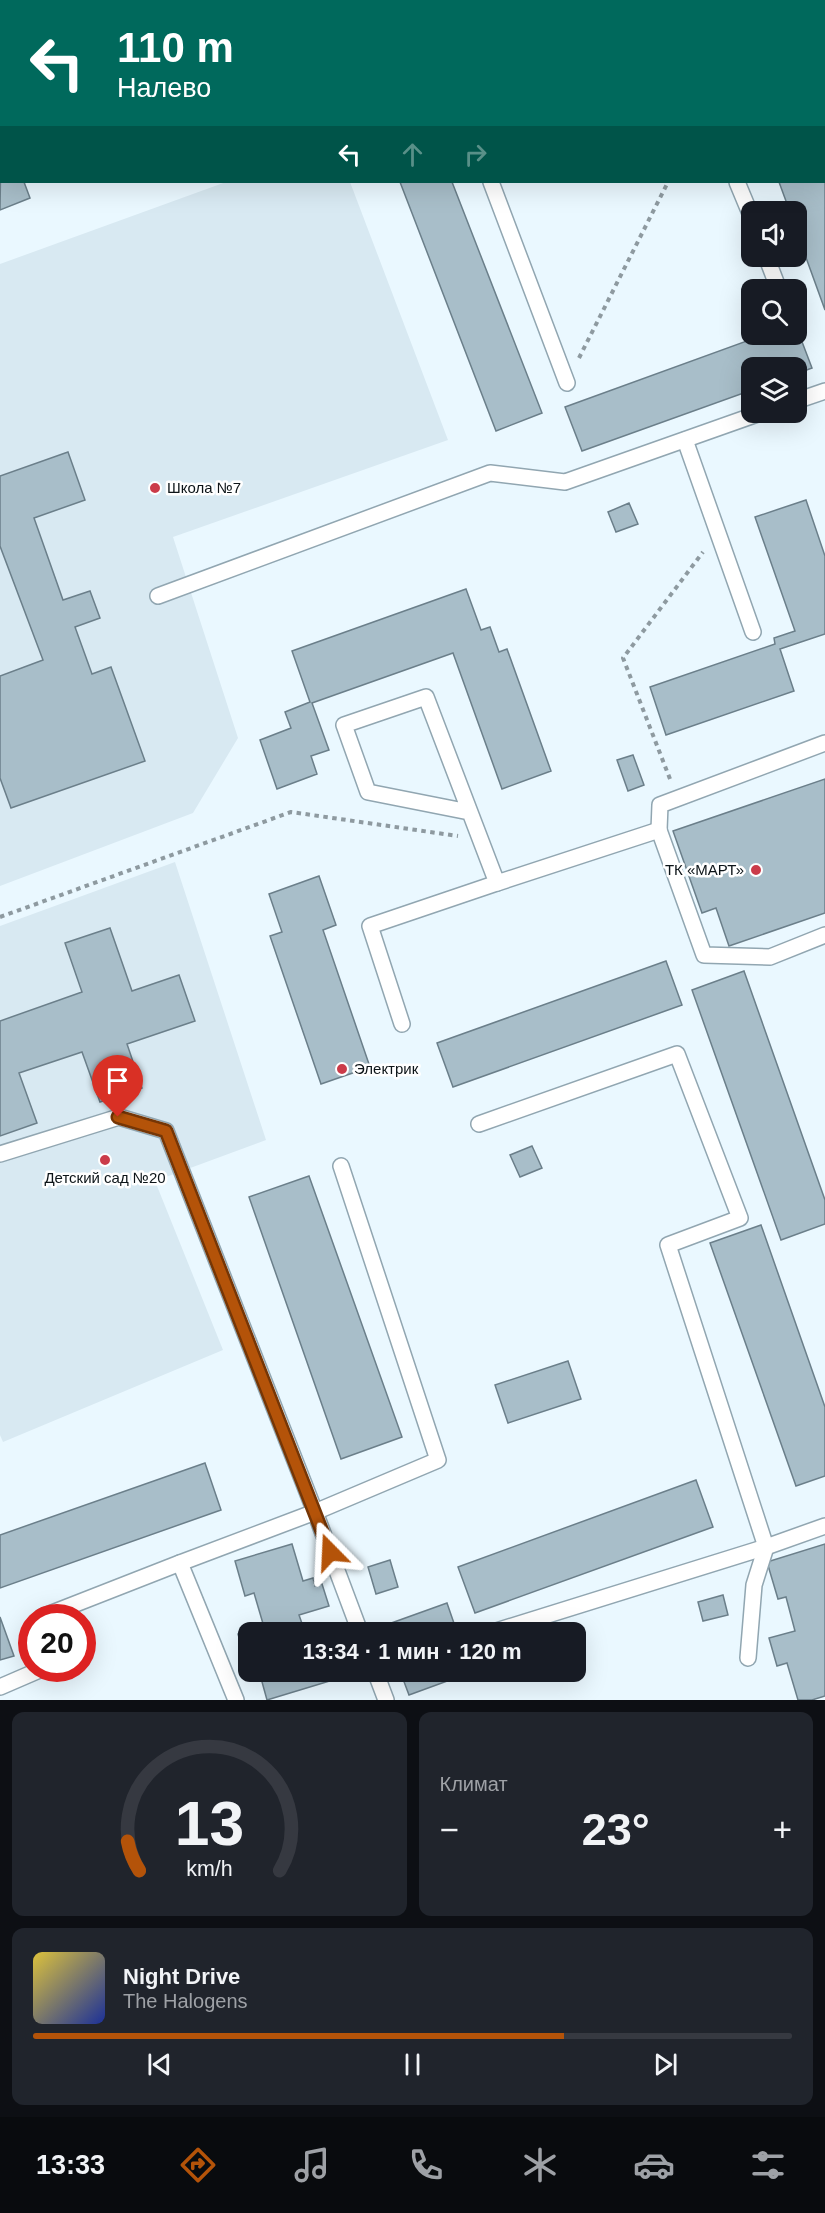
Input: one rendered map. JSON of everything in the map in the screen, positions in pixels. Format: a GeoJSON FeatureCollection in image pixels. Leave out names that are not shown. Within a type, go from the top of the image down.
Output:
{"type":"FeatureCollection","features":[{"type":"Feature","properties":{"kind":"lane"},"geometry":{"type":"LineString","coordinates":[[491,183],[567,383]]}},
{"type":"Feature","properties":{"kind":"lane"},"geometry":{"type":"LineString","coordinates":[[737,183],[745,201]]}},
{"type":"Feature","properties":{"kind":"lane"},"geometry":{"type":"LineString","coordinates":[[807,397],[825,391]]}},
{"type":"Feature","properties":{"kind":"lane"},"geometry":{"type":"LineString","coordinates":[[158,596],[490,473],[565,482],[741,420]]}},
{"type":"Feature","properties":{"kind":"lane"},"geometry":{"type":"LineString","coordinates":[[685,440],[753,632]]}},
{"type":"Feature","properties":{"kind":"lane"},"geometry":{"type":"LineString","coordinates":[[469,812],[368,792],[344,725],[426,697],[497,884]]}},
{"type":"Feature","properties":{"kind":"lane"},"geometry":{"type":"LineString","coordinates":[[825,743],[660,805],[659,830],[704,955],[770,957],[825,935]]}},
{"type":"Feature","properties":{"kind":"lane"},"geometry":{"type":"LineString","coordinates":[[402,1024],[370,926],[659,830]]}},
{"type":"Feature","properties":{"kind":"lane"},"geometry":{"type":"LineString","coordinates":[[479,1124],[677,1054],[740,1218],[668,1245],[766,1547],[754,1585],[748,1658]]}},
{"type":"Feature","properties":{"kind":"lane"},"geometry":{"type":"LineString","coordinates":[[0,1154],[118,1117],[166,1131],[356,1622]]}},
{"type":"Feature","properties":{"kind":"lane"},"geometry":{"type":"LineString","coordinates":[[75,1604],[315,1512],[438,1460],[341,1166]]}},
{"type":"Feature","properties":{"kind":"lane"},"geometry":{"type":"LineString","coordinates":[[525,1622],[766,1547],[825,1526]]}},
{"type":"Feature","properties":{"kind":"lane"},"geometry":{"type":"LineString","coordinates":[[180,1563],[236,1700]]}},
{"type":"Feature","properties":{"kind":"lane"},"geometry":{"type":"LineString","coordinates":[[0,1687],[18,1679]]}},
{"type":"Feature","properties":{"kind":"lane"},"geometry":{"type":"LineString","coordinates":[[379,1682],[386,1700]]}},
{"type":"Feature","properties":{"kind":"path"},"geometry":{"type":"LineString","coordinates":[[567,383],[667,183]]}},
{"type":"Feature","properties":{"kind":"path"},"geometry":{"type":"LineString","coordinates":[[677,798],[623,658],[718,532]]}},
{"type":"Feature","properties":{"kind":"path"},"geometry":{"type":"LineString","coordinates":[[0,917],[291,812],[479,840]]}},
{"type":"Feature","properties":{"kind":"shaded area","name":"Школа №7"},"geometry":{"type":"Polygon","coordinates":[[[223,183],[350,183],[448,440],[173,537],[238,738],[193,813],[0,886],[0,264],[223,183]]]}},
{"type":"Feature","properties":{"kind":"shaded area","name":"Детский сад №20"},"geometry":{"type":"Polygon","coordinates":[[[175,862],[266,1140],[155,1181],[223,1350],[3,1442],[0,1435],[0,926],[175,862]]]}},
{"type":"Feature","properties":{"kind":"building"},"geometry":{"type":"Polygon","coordinates":[[[0,183],[24,183],[30,198],[0,210],[0,183]]]}},
{"type":"Feature","properties":{"kind":"building"},"geometry":{"type":"Polygon","coordinates":[[[400,183],[452,183],[542,413],[496,431],[400,183]]]}},
{"type":"Feature","properties":{"kind":"building"},"geometry":{"type":"Polygon","coordinates":[[[779,183],[825,183],[825,310],[807,260],[807,201],[786,201],[779,183]]]}},
{"type":"Feature","properties":{"kind":"building"},"geometry":{"type":"Polygon","coordinates":[[[741,343],[741,345],[803,345],[812,368],[807,370],[807,357],[741,357],[741,394],[582,451],[565,407],[741,343]]]}},
{"type":"Feature","properties":{"kind":"building"},"geometry":{"type":"Polygon","coordinates":[[[68,452],[85,500],[34,518],[63,600],[90,591],[100,618],[75,627],[92,674],[111,667],[145,761],[11,808],[0,778],[0,676],[43,660],[0,546],[0,476],[68,452]]]}},
{"type":"Feature","properties":{"kind":"building"},"geometry":{"type":"Polygon","coordinates":[[[806,500],[825,556],[825,634],[780,649],[794,691],[666,735],[650,687],[775,644],[774,638],[795,631],[755,517],[806,500]]]}},
{"type":"Feature","properties":{"kind":"building"},"geometry":{"type":"Polygon","coordinates":[[[629,503],[638,524],[616,532],[608,512],[629,503]]]}},
{"type":"Feature","properties":{"kind":"building"},"geometry":{"type":"Polygon","coordinates":[[[466,589],[481,630],[490,627],[499,652],[507,649],[551,771],[502,789],[453,653],[312,703],[329,750],[311,756],[317,774],[277,789],[260,740],[291,728],[285,712],[310,702],[292,651],[466,589]]]}},
{"type":"Feature","properties":{"kind":"building"},"geometry":{"type":"Polygon","coordinates":[[[633,755],[644,785],[628,791],[617,760],[633,755]]]}},
{"type":"Feature","properties":{"kind":"building","name":"ТК «МАРТ»"},"geometry":{"type":"Polygon","coordinates":[[[825,779],[825,913],[729,946],[716,908],[702,913],[673,831],[825,779]]]}},
{"type":"Feature","properties":{"kind":"building"},"geometry":{"type":"Polygon","coordinates":[[[319,876],[336,925],[323,930],[370,1067],[321,1084],[270,936],[282,932],[269,894],[319,876]]]}},
{"type":"Feature","properties":{"kind":"building"},"geometry":{"type":"Polygon","coordinates":[[[110,928],[132,991],[179,975],[195,1021],[127,1044],[142,1088],[100,1102],[82,1052],[19,1073],[37,1123],[0,1136],[0,1021],[82,992],[65,943],[110,928]]]}},
{"type":"Feature","properties":{"kind":"building"},"geometry":{"type":"Polygon","coordinates":[[[666,961],[682,1005],[453,1087],[437,1043],[666,961]]]}},
{"type":"Feature","properties":{"kind":"building"},"geometry":{"type":"Polygon","coordinates":[[[744,971],[825,1200],[825,1224],[781,1240],[692,990],[744,971]]]}},
{"type":"Feature","properties":{"kind":"building"},"geometry":{"type":"Polygon","coordinates":[[[532,1146],[542,1168],[520,1177],[510,1155],[532,1146]]]}},
{"type":"Feature","properties":{"kind":"building"},"geometry":{"type":"Polygon","coordinates":[[[309,1176],[402,1437],[341,1459],[249,1197],[309,1176]]]}},
{"type":"Feature","properties":{"kind":"building"},"geometry":{"type":"Polygon","coordinates":[[[761,1225],[825,1407],[825,1476],[796,1486],[710,1243],[761,1225]]]}},
{"type":"Feature","properties":{"kind":"building"},"geometry":{"type":"Polygon","coordinates":[[[568,1361],[581,1399],[508,1423],[495,1385],[568,1361]]]}},
{"type":"Feature","properties":{"kind":"building"},"geometry":{"type":"Polygon","coordinates":[[[205,1463],[221,1510],[0,1588],[0,1535],[205,1463]]]}},
{"type":"Feature","properties":{"kind":"building"},"geometry":{"type":"Polygon","coordinates":[[[696,1480],[713,1527],[475,1613],[458,1567],[696,1480]]]}},
{"type":"Feature","properties":{"kind":"building"},"geometry":{"type":"Polygon","coordinates":[[[292,1544],[303,1581],[313,1578],[315,1586],[322,1584],[329,1606],[299,1615],[301,1622],[263,1622],[254,1593],[245,1596],[235,1561],[292,1544]]]}},
{"type":"Feature","properties":{"kind":"building"},"geometry":{"type":"Polygon","coordinates":[[[825,1544],[825,1696],[812,1700],[798,1700],[787,1663],[777,1666],[769,1638],[795,1631],[786,1597],[778,1599],[767,1562],[825,1544]]]}},
{"type":"Feature","properties":{"kind":"building"},"geometry":{"type":"Polygon","coordinates":[[[390,1560],[398,1587],[376,1594],[368,1567],[390,1560]]]}},
{"type":"Feature","properties":{"kind":"building"},"geometry":{"type":"Polygon","coordinates":[[[723,1595],[728,1615],[703,1621],[698,1602],[723,1595]]]}},
{"type":"Feature","properties":{"kind":"building"},"geometry":{"type":"Polygon","coordinates":[[[447,1603],[454,1622],[394,1622],[447,1603]]]}},
{"type":"Feature","properties":{"kind":"building"},"geometry":{"type":"Polygon","coordinates":[[[0,1617],[14,1656],[0,1660],[0,1617]]]}},
{"type":"Feature","properties":{"kind":"building"},"geometry":{"type":"Polygon","coordinates":[[[262,1682],[326,1682],[267,1700],[262,1682]]]}},
{"type":"Feature","properties":{"kind":"building"},"geometry":{"type":"Polygon","coordinates":[[[404,1682],[445,1682],[409,1695],[404,1682]]]}},
{"type":"Feature","properties":{"kind":"place","name":"Школа №7"},"geometry":{"type":"Point","coordinates":[155,488]}},
{"type":"Feature","properties":{"kind":"place","name":"ТК «МАРТ»"},"geometry":{"type":"Point","coordinates":[756,870]}},
{"type":"Feature","properties":{"kind":"place","name":"Электрик"},"geometry":{"type":"Point","coordinates":[342,1069]}},
{"type":"Feature","properties":{"kind":"place","name":"Детский сад №20"},"geometry":{"type":"Point","coordinates":[105,1160]}},
{"type":"Feature","properties":{"kind":"route"},"geometry":{"type":"LineString","coordinates":[[118,1117],[166,1131],[330,1552]]}}]}
